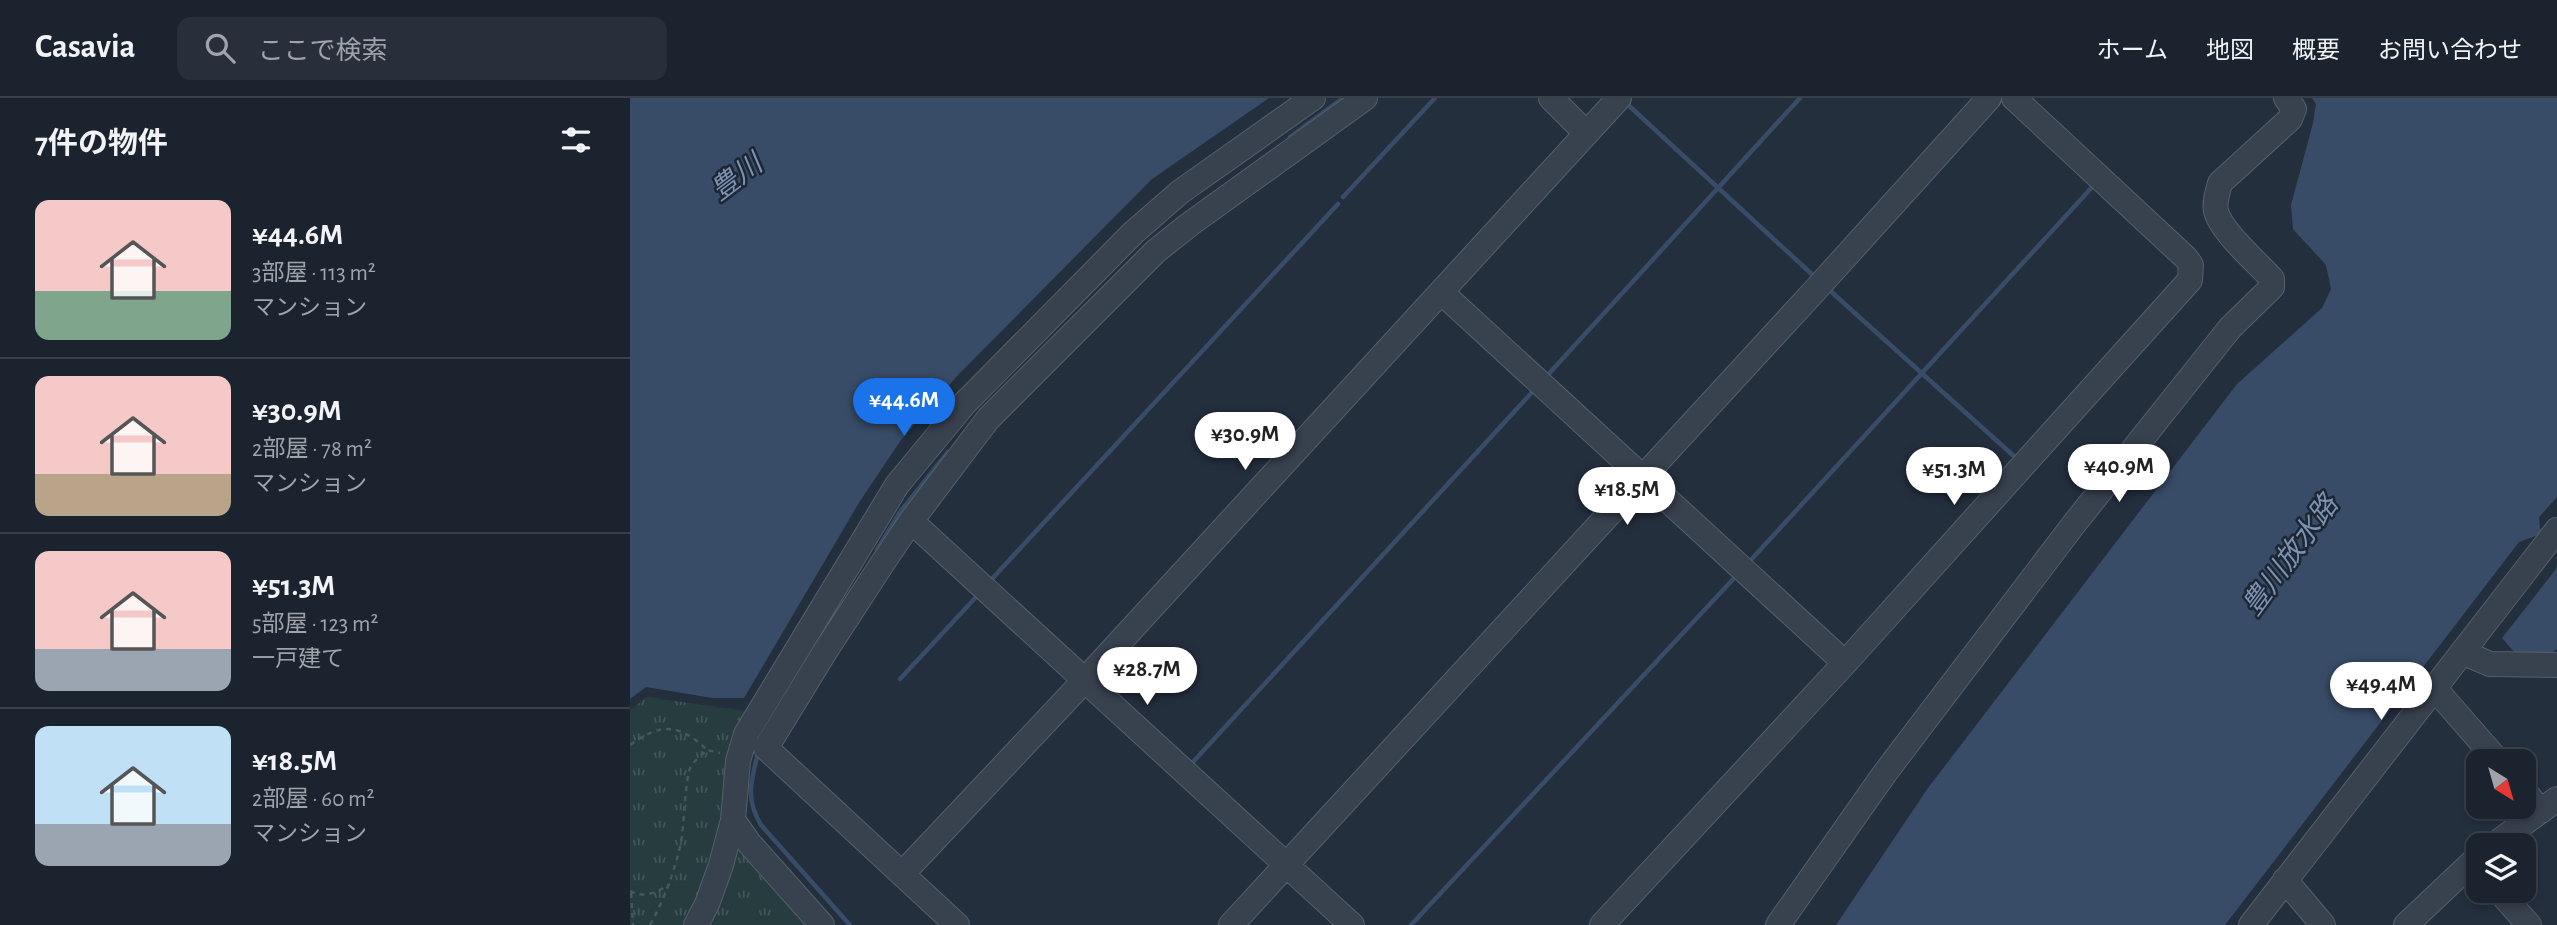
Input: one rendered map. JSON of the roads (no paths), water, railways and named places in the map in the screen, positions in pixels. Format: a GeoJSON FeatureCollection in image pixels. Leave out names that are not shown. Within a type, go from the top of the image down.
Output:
{"type":"FeatureCollection","features":[{"type":"Feature","properties":{"kind":"street"},"geometry":{"type":"LineString","coordinates":[[696,925],[721,865],[733,820],[738,761],[746,734],[897,485],[924,449],[982,385],[1133,233],[1180,192],[1312,98]]}},
{"type":"Feature","properties":{"kind":"street"},"geometry":{"type":"LineString","coordinates":[[957,925],[766,748],[826,650],[911,521],[988,419],[1156,251],[1189,224],[1364,98]]}},
{"type":"Feature","properties":{"kind":"street"},"geometry":{"type":"LineString","coordinates":[[1551,98],[1587,132]]}},
{"type":"Feature","properties":{"kind":"street"},"geometry":{"type":"LineString","coordinates":[[902,874],[1084,681],[1619,98]]}},
{"type":"Feature","properties":{"kind":"street"},"geometry":{"type":"LineString","coordinates":[[1231,925],[1989,98]]}},
{"type":"Feature","properties":{"kind":"street"},"geometry":{"type":"LineString","coordinates":[[1602,925],[1845,663],[2190,280],[2191,265],[2186,258],[2014,98]]}},
{"type":"Feature","properties":{"kind":"street"},"geometry":{"type":"LineString","coordinates":[[1778,925],[1885,772],[2074,524],[2230,328],[2272,287],[2272,279],[2223,226],[2216,211],[2216,199],[2220,183],[2290,119],[2294,109],[2287,98]]}},
{"type":"Feature","properties":{"kind":"street"},"geometry":{"type":"LineString","coordinates":[[1441,292],[1845,663]]}},
{"type":"Feature","properties":{"kind":"street"},"geometry":{"type":"LineString","coordinates":[[911,521],[1352,925]]}},
{"type":"Feature","properties":{"kind":"street"},"geometry":{"type":"LineString","coordinates":[[2251,925],[2436,690],[2552,536]]}},
{"type":"Feature","properties":{"kind":"street"},"geometry":{"type":"LineString","coordinates":[[2464,653],[2490,664],[2557,664]]}},
{"type":"Feature","properties":{"kind":"street"},"geometry":{"type":"LineString","coordinates":[[2436,690],[2488,749]]}},
{"type":"Feature","properties":{"kind":"street"},"geometry":{"type":"LineString","coordinates":[[2510,833],[2549,805]]}},
{"type":"Feature","properties":{"kind":"street"},"geometry":{"type":"LineString","coordinates":[[733,820],[749,843],[822,925]]}},
{"type":"Feature","properties":{"kind":"street"},"geometry":{"type":"LineString","coordinates":[[2406,925],[2466,870]]}},
{"type":"Feature","properties":{"kind":"street"},"geometry":{"type":"LineString","coordinates":[[2285,880],[2323,925]]}},
{"type":"Feature","properties":{"kind":"street"},"geometry":{"type":"LineString","coordinates":[[2510,903],[2529,925]]}},
{"type":"Feature","properties":{"kind":"water","name":"豊川"},"geometry":{"type":"Polygon","coordinates":[[[630,98],[1269,98],[1152,179],[958,375],[901,440],[860,501],[744,698],[713,698],[646,687],[630,699],[630,98]]]}},
{"type":"Feature","properties":{"kind":"water","name":"豊川放水路"},"geometry":{"type":"Polygon","coordinates":[[[2312,98],[2557,98],[2557,497],[2539,517],[2540,529],[2557,540],[2557,550],[2538,535],[2519,542],[2225,925],[1836,925],[1928,788],[2237,384],[2322,308],[2331,289],[2326,265],[2293,229],[2291,205],[2313,123],[2316,104],[2312,98]]]}},
{"type":"Feature","properties":{"kind":"water"},"geometry":{"type":"Polygon","coordinates":[[[2557,563],[2557,649],[2553,652],[2515,653],[2502,638],[2556,569],[2557,563]]]}},
{"type":"Feature","properties":{"kind":"waterway"},"geometry":{"type":"LineString","coordinates":[[1290,137],[1343,98]]}},
{"type":"Feature","properties":{"kind":"waterway"},"geometry":{"type":"LineString","coordinates":[[1343,197],[1435,98]]}},
{"type":"Feature","properties":{"kind":"waterway"},"geometry":{"type":"LineString","coordinates":[[1545,378],[1800,98]]}},
{"type":"Feature","properties":{"kind":"waterway"},"geometry":{"type":"LineString","coordinates":[[1626,103],[1816,278]]}},
{"type":"Feature","properties":{"kind":"waterway"},"geometry":{"type":"LineString","coordinates":[[1749,562],[2095,184]]}},
{"type":"Feature","properties":{"kind":"waterway"},"geometry":{"type":"LineString","coordinates":[[990,581],[1338,204]]}},
{"type":"Feature","properties":{"kind":"waterway"},"geometry":{"type":"LineString","coordinates":[[1827,288],[2016,458]]}},
{"type":"Feature","properties":{"kind":"waterway"},"geometry":{"type":"LineString","coordinates":[[1192,763],[1535,389]]}},
{"type":"Feature","properties":{"kind":"waterway"},"geometry":{"type":"LineString","coordinates":[[877,550],[900,512],[948,452]]}},
{"type":"Feature","properties":{"kind":"waterway"},"geometry":{"type":"LineString","coordinates":[[1411,925],[1737,575]]}},
{"type":"Feature","properties":{"kind":"waterway"},"geometry":{"type":"LineString","coordinates":[[900,679],[978,595]]}},
{"type":"Feature","properties":{"kind":"waterway"},"geometry":{"type":"LineString","coordinates":[[758,753],[751,798],[761,825],[850,925]]}}]}
